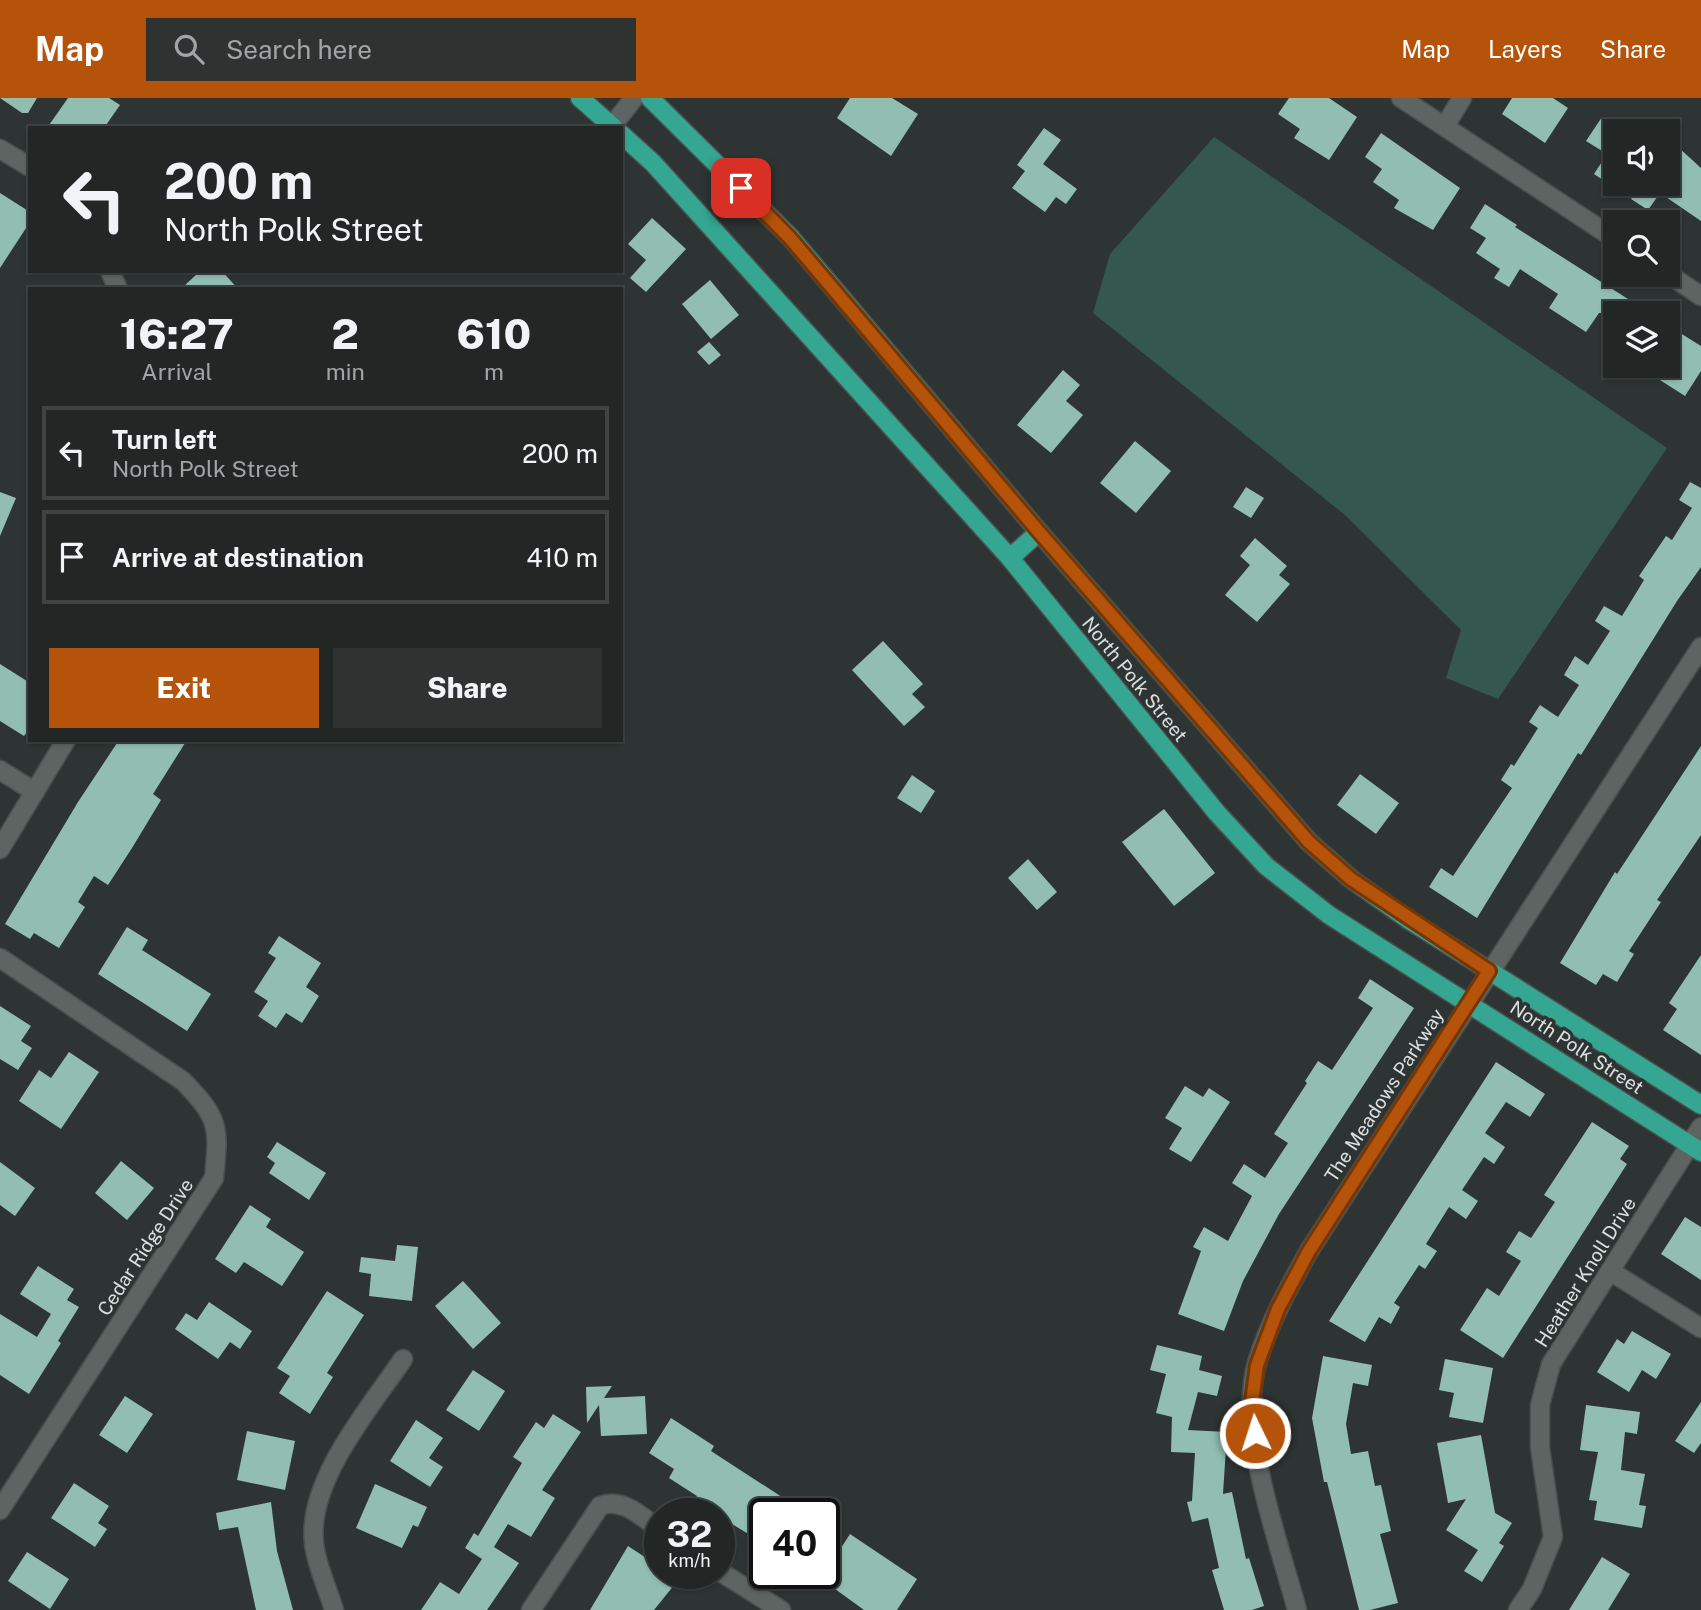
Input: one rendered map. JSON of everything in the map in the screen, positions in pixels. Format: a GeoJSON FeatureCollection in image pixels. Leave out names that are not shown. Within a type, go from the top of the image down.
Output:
{"type":"FeatureCollection","features":[{"type":"Feature","properties":{"kind":"main road","name":"North Polk Street"},"geometry":{"type":"LineString","coordinates":[[579,98],[612,126]]}},
{"type":"Feature","properties":{"kind":"main road","name":"North Polk Street"},"geometry":{"type":"LineString","coordinates":[[650,98],[790,238],[1039,532],[1309,842],[1351,879],[1489,971],[1701,1105]]}},
{"type":"Feature","properties":{"kind":"main road","name":"North Polk Street"},"geometry":{"type":"LineString","coordinates":[[623,135],[653,163],[1010,558],[1217,813],[1266,866],[1329,915],[1695,1148]]}},
{"type":"Feature","properties":{"kind":"main road"},"geometry":{"type":"LineString","coordinates":[[1010,558],[1039,532]]}},
{"type":"Feature","properties":{"kind":"street"},"geometry":{"type":"LineString","coordinates":[[618,126],[634,98]]}},
{"type":"Feature","properties":{"kind":"street"},"geometry":{"type":"LineString","coordinates":[[1401,98],[1603,231]]}},
{"type":"Feature","properties":{"kind":"street"},"geometry":{"type":"LineString","coordinates":[[1444,126],[1462,98]]}},
{"type":"Feature","properties":{"kind":"street"},"geometry":{"type":"LineString","coordinates":[[0,149],[28,166]]}},
{"type":"Feature","properties":{"kind":"street"},"geometry":{"type":"LineString","coordinates":[[1680,282],[1701,296]]}},
{"type":"Feature","properties":{"kind":"street","name":"The Meadows Parkway"},"geometry":{"type":"LineString","coordinates":[[1297,1610],[1262,1479],[1251,1409],[1257,1365],[1278,1309],[1309,1251],[1468,1002],[1701,647]]}},
{"type":"Feature","properties":{"kind":"street"},"geometry":{"type":"LineString","coordinates":[[0,849],[65,742]]}},
{"type":"Feature","properties":{"kind":"street"},"geometry":{"type":"LineString","coordinates":[[0,770],[35,792]]}},
{"type":"Feature","properties":{"kind":"street","name":"Cedar Ridge Drive"},"geometry":{"type":"LineString","coordinates":[[0,958],[183,1081],[207,1105],[218,1135],[214,1178],[202,1200],[0,1510]]}},
{"type":"Feature","properties":{"kind":"street","name":"Heather Knoll Drive"},"geometry":{"type":"LineString","coordinates":[[1518,1610],[1532,1589],[1553,1537],[1540,1447],[1540,1405],[1551,1364],[1610,1271],[1695,1148],[1701,1127]]}},
{"type":"Feature","properties":{"kind":"street"},"geometry":{"type":"LineString","coordinates":[[1610,1271],[1701,1328]]}},
{"type":"Feature","properties":{"kind":"street"},"geometry":{"type":"LineString","coordinates":[[334,1610],[314,1545],[314,1511],[326,1479],[403,1359]]}},
{"type":"Feature","properties":{"kind":"street"},"geometry":{"type":"LineString","coordinates":[[531,1610],[600,1506],[616,1503],[644,1519]]}},
{"type":"Feature","properties":{"kind":"street"},"geometry":{"type":"LineString","coordinates":[[735,1581],[781,1610]]}},
{"type":"Feature","properties":{"kind":"green space"},"geometry":{"type":"Polygon","coordinates":[[[1214,137],[1667,448],[1498,699],[1446,678],[1461,630],[1345,515],[1093,313],[1110,254],[1214,137]]]}},
{"type":"Feature","properties":{"kind":"building"},"geometry":{"type":"Polygon","coordinates":[[[0,98],[37,98],[28,113],[22,113],[0,98]]]}},
{"type":"Feature","properties":{"kind":"building"},"geometry":{"type":"Polygon","coordinates":[[[68,98],[109,98],[120,105],[105,126],[48,126],[68,98]]]}},
{"type":"Feature","properties":{"kind":"building"},"geometry":{"type":"Polygon","coordinates":[[[850,98],[892,98],[918,114],[891,156],[837,118],[850,98]]]}},
{"type":"Feature","properties":{"kind":"building"},"geometry":{"type":"Polygon","coordinates":[[[1289,98],[1329,98],[1357,117],[1329,160],[1294,138],[1300,129],[1278,114],[1289,98]]]}},
{"type":"Feature","properties":{"kind":"building"},"geometry":{"type":"Polygon","coordinates":[[[1512,98],[1553,98],[1568,108],[1545,143],[1502,114],[1512,98]]]}},
{"type":"Feature","properties":{"kind":"building"},"geometry":{"type":"Polygon","coordinates":[[[1602,117],[1605,119],[1603,152],[1586,141],[1602,117]]]}},
{"type":"Feature","properties":{"kind":"building"},"geometry":{"type":"Polygon","coordinates":[[[1044,128],[1061,140],[1043,164],[1077,189],[1066,204],[1056,197],[1045,212],[1012,188],[1025,171],[1017,165],[1044,128]]]}},
{"type":"Feature","properties":{"kind":"building"},"geometry":{"type":"Polygon","coordinates":[[[1381,133],[1460,188],[1433,230],[1394,208],[1399,200],[1373,182],[1382,169],[1365,157],[1381,133]]]}},
{"type":"Feature","properties":{"kind":"building"},"geometry":{"type":"Polygon","coordinates":[[[1680,149],[1701,168],[1701,221],[1664,196],[1680,196],[1680,149]]]}},
{"type":"Feature","properties":{"kind":"building"},"geometry":{"type":"Polygon","coordinates":[[[1603,160],[1603,180],[1594,174],[1603,160]]]}},
{"type":"Feature","properties":{"kind":"building"},"geometry":{"type":"Polygon","coordinates":[[[0,193],[28,211],[28,225],[0,268],[0,193]]]}},
{"type":"Feature","properties":{"kind":"building"},"geometry":{"type":"Polygon","coordinates":[[[1633,196],[1658,196],[1648,210],[1631,199],[1633,196]]]}},
{"type":"Feature","properties":{"kind":"building"},"geometry":{"type":"Polygon","coordinates":[[[1485,204],[1517,225],[1515,227],[1603,283],[1603,287],[1609,287],[1631,301],[1603,301],[1603,313],[1599,313],[1586,332],[1549,308],[1558,294],[1520,269],[1509,287],[1494,278],[1500,269],[1476,253],[1486,238],[1470,228],[1485,204]]]}},
{"type":"Feature","properties":{"kind":"building"},"geometry":{"type":"Polygon","coordinates":[[[652,218],[686,249],[646,292],[630,278],[646,260],[628,244],[652,218]]]}},
{"type":"Feature","properties":{"kind":"building"},"geometry":{"type":"Polygon","coordinates":[[[198,273],[224,273],[236,287],[183,287],[198,273]]]}},
{"type":"Feature","properties":{"kind":"building"},"geometry":{"type":"Polygon","coordinates":[[[710,280],[739,315],[711,339],[682,304],[710,280]]]}},
{"type":"Feature","properties":{"kind":"building"},"geometry":{"type":"Polygon","coordinates":[[[1680,333],[1701,346],[1701,371],[1685,396],[1657,378],[1680,378],[1680,333]]]}},
{"type":"Feature","properties":{"kind":"building"},"geometry":{"type":"Polygon","coordinates":[[[709,342],[721,355],[709,365],[697,352],[709,342]]]}},
{"type":"Feature","properties":{"kind":"building"},"geometry":{"type":"Polygon","coordinates":[[[1063,370],[1080,385],[1066,401],[1083,415],[1051,453],[1017,425],[1063,370]]]}},
{"type":"Feature","properties":{"kind":"building"},"geometry":{"type":"Polygon","coordinates":[[[1135,441],[1171,471],[1136,513],[1100,483],[1135,441]]]}},
{"type":"Feature","properties":{"kind":"building"},"geometry":{"type":"Polygon","coordinates":[[[1690,482],[1701,488],[1701,567],[1581,755],[1578,753],[1477,918],[1429,887],[1441,868],[1453,876],[1512,788],[1501,780],[1511,764],[1514,766],[1538,728],[1529,722],[1540,705],[1558,717],[1579,685],[1564,675],[1575,656],[1588,665],[1610,631],[1595,621],[1604,606],[1622,616],[1644,580],[1639,576],[1666,536],[1672,540],[1692,508],[1679,500],[1690,482]]]}},
{"type":"Feature","properties":{"kind":"building"},"geometry":{"type":"Polygon","coordinates":[[[1246,487],[1264,498],[1251,518],[1233,507],[1246,487]]]}},
{"type":"Feature","properties":{"kind":"building"},"geometry":{"type":"Polygon","coordinates":[[[0,492],[16,498],[0,536],[0,492]]]}},
{"type":"Feature","properties":{"kind":"building"},"geometry":{"type":"Polygon","coordinates":[[[1255,538],[1287,566],[1279,575],[1290,584],[1257,622],[1225,595],[1250,565],[1240,556],[1255,538]]]}},
{"type":"Feature","properties":{"kind":"building"},"geometry":{"type":"Polygon","coordinates":[[[883,641],[923,684],[912,694],[925,707],[904,726],[852,670],[883,641]]]}},
{"type":"Feature","properties":{"kind":"building"},"geometry":{"type":"Polygon","coordinates":[[[0,664],[28,682],[28,731],[24,736],[0,721],[0,664]]]}},
{"type":"Feature","properties":{"kind":"building"},"geometry":{"type":"Polygon","coordinates":[[[118,742],[186,742],[153,794],[161,800],[132,848],[108,885],[94,876],[78,902],[85,907],[59,948],[34,933],[30,939],[5,924],[78,802],[118,742]]]}},
{"type":"Feature","properties":{"kind":"building"},"geometry":{"type":"Polygon","coordinates":[[[1701,746],[1701,835],[1657,900],[1661,902],[1629,951],[1634,954],[1617,982],[1603,974],[1596,985],[1560,963],[1615,872],[1617,874],[1701,746]]]}},
{"type":"Feature","properties":{"kind":"building"},"geometry":{"type":"Polygon","coordinates":[[[1360,774],[1399,803],[1376,834],[1337,805],[1360,774]]]}},
{"type":"Feature","properties":{"kind":"building"},"geometry":{"type":"Polygon","coordinates":[[[912,775],[935,791],[921,813],[897,798],[912,775]]]}},
{"type":"Feature","properties":{"kind":"building"},"geometry":{"type":"Polygon","coordinates":[[[1164,809],[1215,873],[1174,906],[1122,842],[1164,809]]]}},
{"type":"Feature","properties":{"kind":"building"},"geometry":{"type":"Polygon","coordinates":[[[1028,859],[1057,892],[1037,910],[1008,878],[1028,859]]]}},
{"type":"Feature","properties":{"kind":"building"},"geometry":{"type":"Polygon","coordinates":[[[127,927],[148,940],[142,950],[211,994],[187,1031],[98,974],[127,927]]]}},
{"type":"Feature","properties":{"kind":"building"},"geometry":{"type":"Polygon","coordinates":[[[279,936],[321,963],[306,987],[319,996],[302,1023],[286,1013],[276,1028],[258,1016],[268,1001],[254,992],[276,958],[268,953],[279,936]]]}},
{"type":"Feature","properties":{"kind":"building"},"geometry":{"type":"Polygon","coordinates":[[[1701,955],[1701,1055],[1663,1030],[1677,1009],[1669,1003],[1701,955]]]}},
{"type":"Feature","properties":{"kind":"building"},"geometry":{"type":"Polygon","coordinates":[[[1370,979],[1414,1008],[1279,1214],[1243,1281],[1224,1331],[1178,1314],[1201,1251],[1193,1247],[1204,1227],[1228,1241],[1252,1196],[1232,1183],[1244,1164],[1265,1178],[1288,1143],[1274,1134],[1307,1083],[1305,1081],[1318,1061],[1332,1070],[1373,1008],[1358,998],[1370,979]]]}},
{"type":"Feature","properties":{"kind":"building"},"geometry":{"type":"Polygon","coordinates":[[[0,1006],[31,1026],[21,1041],[32,1048],[18,1070],[0,1059],[0,1006]]]}},
{"type":"Feature","properties":{"kind":"building"},"geometry":{"type":"Polygon","coordinates":[[[69,1052],[99,1072],[61,1129],[19,1101],[39,1070],[51,1078],[69,1052]]]}},
{"type":"Feature","properties":{"kind":"building"},"geometry":{"type":"Polygon","coordinates":[[[1496,1062],[1545,1094],[1530,1117],[1506,1102],[1485,1133],[1505,1147],[1494,1164],[1484,1157],[1462,1190],[1478,1201],[1466,1219],[1449,1207],[1426,1244],[1437,1251],[1425,1269],[1419,1265],[1394,1303],[1400,1307],[1391,1324],[1379,1317],[1365,1342],[1329,1321],[1496,1062]]]}},
{"type":"Feature","properties":{"kind":"building"},"geometry":{"type":"Polygon","coordinates":[[[1185,1086],[1203,1097],[1209,1088],[1230,1102],[1191,1162],[1169,1149],[1182,1128],[1165,1118],[1185,1086]]]}},
{"type":"Feature","properties":{"kind":"building"},"geometry":{"type":"Polygon","coordinates":[[[1592,1122],[1629,1146],[1620,1159],[1627,1164],[1503,1358],[1460,1330],[1487,1288],[1499,1296],[1521,1261],[1506,1252],[1519,1231],[1531,1238],[1555,1202],[1544,1195],[1592,1122]]]}},
{"type":"Feature","properties":{"kind":"building"},"geometry":{"type":"Polygon","coordinates":[[[277,1142],[326,1173],[309,1200],[269,1173],[275,1163],[267,1157],[277,1142]]]}},
{"type":"Feature","properties":{"kind":"building"},"geometry":{"type":"Polygon","coordinates":[[[121,1161],[154,1188],[127,1220],[95,1193],[121,1161]]]}},
{"type":"Feature","properties":{"kind":"building"},"geometry":{"type":"Polygon","coordinates":[[[0,1162],[35,1188],[15,1216],[0,1205],[0,1162]]]}},
{"type":"Feature","properties":{"kind":"building"},"geometry":{"type":"Polygon","coordinates":[[[250,1205],[271,1219],[266,1227],[304,1252],[282,1286],[244,1262],[236,1273],[215,1259],[250,1205]]]}},
{"type":"Feature","properties":{"kind":"building"},"geometry":{"type":"Polygon","coordinates":[[[1685,1217],[1701,1227],[1701,1280],[1661,1254],[1685,1217]]]}},
{"type":"Feature","properties":{"kind":"building"},"geometry":{"type":"Polygon","coordinates":[[[397,1245],[418,1247],[412,1301],[369,1296],[371,1274],[359,1272],[361,1257],[395,1261],[397,1245]]]}},
{"type":"Feature","properties":{"kind":"building"},"geometry":{"type":"Polygon","coordinates":[[[38,1266],[74,1289],[67,1300],[79,1307],[58,1341],[61,1343],[29,1394],[0,1375],[0,1314],[37,1337],[51,1314],[20,1294],[38,1266]]]}},
{"type":"Feature","properties":{"kind":"building"},"geometry":{"type":"Polygon","coordinates":[[[463,1281],[501,1323],[473,1349],[435,1306],[463,1281]]]}},
{"type":"Feature","properties":{"kind":"building"},"geometry":{"type":"Polygon","coordinates":[[[327,1291],[364,1315],[327,1373],[333,1377],[310,1414],[279,1393],[290,1376],[277,1368],[327,1291]]]}},
{"type":"Feature","properties":{"kind":"building"},"geometry":{"type":"Polygon","coordinates":[[[209,1302],[252,1331],[240,1349],[230,1342],[218,1359],[175,1329],[186,1313],[197,1320],[209,1302]]]}},
{"type":"Feature","properties":{"kind":"building"},"geometry":{"type":"Polygon","coordinates":[[[1632,1331],[1671,1354],[1656,1379],[1642,1370],[1629,1392],[1597,1372],[1617,1339],[1624,1344],[1632,1331]]]}},
{"type":"Feature","properties":{"kind":"building"},"geometry":{"type":"Polygon","coordinates":[[[1157,1345],[1202,1356],[1199,1370],[1222,1376],[1217,1396],[1198,1392],[1188,1430],[1227,1432],[1223,1494],[1232,1492],[1246,1559],[1249,1558],[1264,1606],[1252,1610],[1224,1610],[1212,1570],[1219,1568],[1208,1518],[1192,1522],[1187,1502],[1192,1501],[1195,1453],[1171,1452],[1172,1417],[1156,1413],[1166,1374],[1150,1370],[1157,1345]]]}},
{"type":"Feature","properties":{"kind":"building"},"geometry":{"type":"Polygon","coordinates":[[[1323,1356],[1372,1365],[1368,1386],[1353,1383],[1346,1424],[1351,1454],[1368,1451],[1375,1486],[1381,1485],[1391,1531],[1380,1534],[1398,1603],[1370,1610],[1359,1610],[1327,1482],[1324,1482],[1312,1418],[1323,1356]]]}},
{"type":"Feature","properties":{"kind":"building"},"geometry":{"type":"Polygon","coordinates":[[[1445,1359],[1493,1368],[1483,1423],[1449,1417],[1454,1393],[1439,1390],[1445,1359]]]}},
{"type":"Feature","properties":{"kind":"building"},"geometry":{"type":"Polygon","coordinates":[[[473,1370],[505,1391],[479,1431],[446,1410],[473,1370]]]}},
{"type":"Feature","properties":{"kind":"building"},"geometry":{"type":"Polygon","coordinates":[[[612,1386],[604,1398],[645,1396],[647,1434],[601,1436],[599,1405],[587,1423],[586,1387],[612,1386]]]}},
{"type":"Feature","properties":{"kind":"building"},"geometry":{"type":"Polygon","coordinates":[[[125,1396],[153,1414],[127,1453],[99,1435],[125,1396]]]}},
{"type":"Feature","properties":{"kind":"building"},"geometry":{"type":"Polygon","coordinates":[[[1701,1402],[1701,1443],[1694,1453],[1675,1441],[1701,1402]]]}},
{"type":"Feature","properties":{"kind":"building"},"geometry":{"type":"Polygon","coordinates":[[[1586,1405],[1640,1412],[1637,1434],[1625,1432],[1621,1470],[1645,1474],[1639,1505],[1646,1506],[1642,1528],[1594,1520],[1597,1501],[1589,1500],[1598,1452],[1580,1450],[1586,1405]]]}},
{"type":"Feature","properties":{"kind":"building"},"geometry":{"type":"Polygon","coordinates":[[[553,1414],[581,1432],[542,1490],[555,1498],[531,1537],[508,1524],[494,1547],[519,1563],[487,1610],[421,1610],[440,1582],[459,1594],[482,1559],[465,1548],[474,1533],[478,1536],[522,1463],[513,1457],[536,1422],[544,1428],[553,1414]]]}},
{"type":"Feature","properties":{"kind":"building"},"geometry":{"type":"Polygon","coordinates":[[[671,1418],[714,1446],[711,1451],[783,1498],[749,1498],[749,1534],[735,1526],[735,1498],[696,1498],[697,1496],[669,1478],[674,1469],[649,1453],[671,1418]]]}},
{"type":"Feature","properties":{"kind":"building"},"geometry":{"type":"Polygon","coordinates":[[[416,1420],[443,1438],[429,1458],[443,1467],[430,1487],[390,1461],[416,1420]]]}},
{"type":"Feature","properties":{"kind":"building"},"geometry":{"type":"Polygon","coordinates":[[[247,1431],[295,1441],[285,1490],[237,1480],[247,1431]]]}},
{"type":"Feature","properties":{"kind":"building"},"geometry":{"type":"Polygon","coordinates":[[[1481,1435],[1495,1513],[1512,1523],[1499,1543],[1504,1546],[1482,1582],[1464,1571],[1478,1550],[1446,1530],[1466,1499],[1448,1503],[1437,1443],[1481,1435]]]}},
{"type":"Feature","properties":{"kind":"building"},"geometry":{"type":"Polygon","coordinates":[[[74,1483],[109,1506],[98,1523],[107,1529],[95,1547],[51,1518],[74,1483]]]}},
{"type":"Feature","properties":{"kind":"building"},"geometry":{"type":"Polygon","coordinates":[[[375,1484],[427,1507],[418,1527],[413,1525],[402,1548],[356,1528],[375,1484]]]}},
{"type":"Feature","properties":{"kind":"building"},"geometry":{"type":"Polygon","coordinates":[[[271,1502],[277,1551],[293,1610],[256,1610],[238,1527],[219,1530],[216,1513],[271,1502]]]}},
{"type":"Feature","properties":{"kind":"building"},"geometry":{"type":"Polygon","coordinates":[[[850,1534],[917,1579],[897,1610],[864,1610],[835,1589],[840,1589],[840,1549],[850,1534]]]}},
{"type":"Feature","properties":{"kind":"building"},"geometry":{"type":"Polygon","coordinates":[[[628,1546],[644,1556],[644,1589],[671,1589],[654,1610],[590,1610],[628,1546]]]}},
{"type":"Feature","properties":{"kind":"building"},"geometry":{"type":"Polygon","coordinates":[[[27,1552],[69,1579],[50,1609],[8,1581],[27,1552]]]}},
{"type":"Feature","properties":{"kind":"building"},"geometry":{"type":"Polygon","coordinates":[[[1602,1557],[1630,1574],[1608,1610],[1569,1610],[1602,1557]]]}},
{"type":"Feature","properties":{"kind":"route"},"geometry":{"type":"LineString","coordinates":[[741,188],[790,238],[1039,532],[1309,842],[1351,879],[1489,971],[1309,1251],[1278,1309],[1257,1365],[1251,1409],[1255,1433]]}}]}
